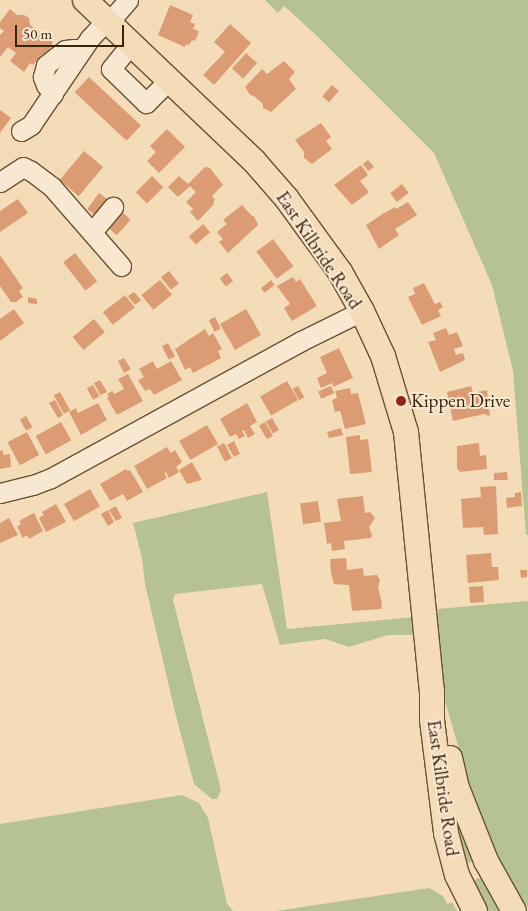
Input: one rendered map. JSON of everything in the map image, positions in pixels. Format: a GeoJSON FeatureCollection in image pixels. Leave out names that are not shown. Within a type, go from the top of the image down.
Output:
{"type":"FeatureCollection","features":[{"type":"Feature","properties":{"kind":"main road","name":"East Kilbride Road"},"geometry":{"type":"LineString","coordinates":[[85,0],[254,161],[287,200],[340,272],[362,311],[383,356],[406,432],[432,691],[432,720],[446,833],[457,875],[475,911]]}},
{"type":"Feature","properties":{"kind":"main road","name":"East Kilbride Road"},"geometry":{"type":"LineString","coordinates":[[432,691],[457,788],[486,862],[514,911]]}},
{"type":"Feature","properties":{"kind":"main road"},"geometry":{"type":"LineString","coordinates":[[457,875],[474,870],[486,862]]}},
{"type":"Feature","properties":{"kind":"street"},"geometry":{"type":"LineString","coordinates":[[21,131],[31,125],[82,51],[128,0]]}},
{"type":"Feature","properties":{"kind":"street"},"geometry":{"type":"LineString","coordinates":[[131,44],[111,69],[146,103],[169,80]]}},
{"type":"Feature","properties":{"kind":"street"},"geometry":{"type":"LineString","coordinates":[[0,182],[23,166],[52,188],[120,266]]}},
{"type":"Feature","properties":{"kind":"street"},"geometry":{"type":"LineString","coordinates":[[92,232],[113,207]]}},
{"type":"Feature","properties":{"kind":"street"},"geometry":{"type":"LineString","coordinates":[[0,493],[33,485],[51,478],[301,341],[362,311]]}},
{"type":"Feature","properties":{"kind":"green space"},"geometry":{"type":"Polygon","coordinates":[[[265,0],[528,0],[528,535],[526,535],[513,371],[492,285],[434,153],[316,35],[284,6],[278,13],[265,0]]]}},
{"type":"Feature","properties":{"kind":"green space"},"geometry":{"type":"Polygon","coordinates":[[[267,492],[287,629],[415,617],[417,635],[388,635],[349,647],[325,639],[280,645],[262,584],[175,594],[173,600],[221,790],[217,799],[212,799],[194,784],[145,584],[142,558],[133,523],[267,492]]]}},
{"type":"Feature","properties":{"kind":"green space"},"geometry":{"type":"Polygon","coordinates":[[[528,601],[528,907],[519,896],[483,826],[466,773],[444,698],[437,609],[528,601]]]}},
{"type":"Feature","properties":{"kind":"green space"},"geometry":{"type":"Polygon","coordinates":[[[182,795],[199,803],[208,818],[227,904],[233,911],[0,911],[0,824],[182,795]]]}},
{"type":"Feature","properties":{"kind":"green space"},"geometry":{"type":"Polygon","coordinates":[[[460,823],[476,859],[473,862],[465,863],[455,825],[460,823]]]}},
{"type":"Feature","properties":{"kind":"green space"},"geometry":{"type":"Polygon","coordinates":[[[478,878],[485,880],[505,911],[484,911],[474,881],[478,878]]]}},
{"type":"Feature","properties":{"kind":"green space"},"geometry":{"type":"Polygon","coordinates":[[[429,888],[443,896],[447,904],[452,902],[457,911],[276,911],[429,888]]]}},
{"type":"Feature","properties":{"kind":"building"},"geometry":{"type":"Polygon","coordinates":[[[170,5],[193,15],[190,22],[195,24],[193,29],[199,31],[195,41],[192,40],[185,47],[158,35],[170,5]]]}},
{"type":"Feature","properties":{"kind":"building"},"geometry":{"type":"Polygon","coordinates":[[[10,9],[17,15],[24,15],[29,18],[30,25],[53,42],[48,52],[40,56],[33,65],[30,63],[24,72],[10,61],[16,53],[8,47],[0,57],[0,35],[4,31],[0,28],[0,22],[10,9]]]}},
{"type":"Feature","properties":{"kind":"building"},"geometry":{"type":"Polygon","coordinates":[[[230,24],[251,43],[214,85],[203,75],[225,52],[214,42],[230,24]]]}},
{"type":"Feature","properties":{"kind":"building"},"geometry":{"type":"Polygon","coordinates":[[[246,53],[257,63],[243,79],[232,69],[246,53]]]}},
{"type":"Feature","properties":{"kind":"building"},"geometry":{"type":"Polygon","coordinates":[[[284,61],[295,72],[289,79],[296,89],[271,112],[263,108],[263,104],[250,95],[245,87],[262,69],[267,74],[284,61]]]}},
{"type":"Feature","properties":{"kind":"building"},"geometry":{"type":"Polygon","coordinates":[[[89,77],[141,125],[127,141],[75,92],[89,77]]]}},
{"type":"Feature","properties":{"kind":"building"},"geometry":{"type":"Polygon","coordinates":[[[332,85],[339,91],[329,102],[322,96],[332,85]]]}},
{"type":"Feature","properties":{"kind":"building"},"geometry":{"type":"Polygon","coordinates":[[[0,110],[11,118],[0,133],[0,110]]]}},
{"type":"Feature","properties":{"kind":"building"},"geometry":{"type":"Polygon","coordinates":[[[321,123],[331,137],[326,141],[332,149],[312,164],[304,158],[304,152],[295,140],[321,123]]]}},
{"type":"Feature","properties":{"kind":"building"},"geometry":{"type":"Polygon","coordinates":[[[167,129],[185,147],[159,173],[147,161],[156,152],[150,146],[167,129]]]}},
{"type":"Feature","properties":{"kind":"building"},"geometry":{"type":"Polygon","coordinates":[[[84,151],[103,167],[79,196],[60,180],[84,151]]]}},
{"type":"Feature","properties":{"kind":"building"},"geometry":{"type":"Polygon","coordinates":[[[368,160],[374,167],[368,171],[363,164],[368,160]]]}},
{"type":"Feature","properties":{"kind":"building"},"geometry":{"type":"Polygon","coordinates":[[[361,165],[368,175],[360,181],[369,192],[352,205],[334,185],[361,165]]]}},
{"type":"Feature","properties":{"kind":"building"},"geometry":{"type":"Polygon","coordinates":[[[205,167],[210,168],[223,185],[212,196],[215,200],[214,204],[198,221],[190,212],[193,209],[186,202],[196,192],[190,186],[178,197],[168,187],[179,176],[188,184],[205,167]]]}},
{"type":"Feature","properties":{"kind":"building"},"geometry":{"type":"Polygon","coordinates":[[[152,176],[163,187],[147,204],[136,192],[152,176]]]}},
{"type":"Feature","properties":{"kind":"building"},"geometry":{"type":"Polygon","coordinates":[[[402,184],[409,193],[397,202],[390,193],[402,184]]]}},
{"type":"Feature","properties":{"kind":"building"},"geometry":{"type":"Polygon","coordinates":[[[99,193],[110,201],[99,217],[87,209],[99,193]]]}},
{"type":"Feature","properties":{"kind":"building"},"geometry":{"type":"Polygon","coordinates":[[[18,199],[28,213],[0,232],[0,211],[18,199]]]}},
{"type":"Feature","properties":{"kind":"building"},"geometry":{"type":"Polygon","coordinates":[[[408,202],[417,215],[395,229],[399,235],[379,249],[366,225],[384,213],[408,202]]]}},
{"type":"Feature","properties":{"kind":"building"},"geometry":{"type":"Polygon","coordinates":[[[242,205],[254,216],[258,225],[228,253],[219,242],[223,239],[217,232],[227,224],[223,220],[242,205]]]}},
{"type":"Feature","properties":{"kind":"building"},"geometry":{"type":"Polygon","coordinates":[[[121,211],[131,220],[117,235],[107,227],[121,211]]]}},
{"type":"Feature","properties":{"kind":"building"},"geometry":{"type":"Polygon","coordinates":[[[203,224],[210,232],[196,245],[189,236],[203,224]]]}},
{"type":"Feature","properties":{"kind":"building"},"geometry":{"type":"Polygon","coordinates":[[[273,239],[293,266],[277,279],[256,252],[273,239]]]}},
{"type":"Feature","properties":{"kind":"building"},"geometry":{"type":"Polygon","coordinates":[[[75,253],[97,281],[85,291],[63,262],[75,253]]]}},
{"type":"Feature","properties":{"kind":"building"},"geometry":{"type":"Polygon","coordinates":[[[0,255],[23,288],[19,291],[23,297],[16,302],[11,302],[0,286],[0,255]]]}},
{"type":"Feature","properties":{"kind":"building"},"geometry":{"type":"Polygon","coordinates":[[[169,271],[179,284],[171,290],[161,277],[169,271]]]}},
{"type":"Feature","properties":{"kind":"building"},"geometry":{"type":"Polygon","coordinates":[[[227,273],[233,281],[226,286],[220,278],[227,273]]]}},
{"type":"Feature","properties":{"kind":"building"},"geometry":{"type":"Polygon","coordinates":[[[293,277],[296,282],[300,279],[317,306],[292,321],[284,308],[290,304],[277,286],[293,277]]]}},
{"type":"Feature","properties":{"kind":"building"},"geometry":{"type":"Polygon","coordinates":[[[160,280],[172,295],[153,310],[141,295],[160,280]]]}},
{"type":"Feature","properties":{"kind":"building"},"geometry":{"type":"Polygon","coordinates":[[[271,280],[275,285],[265,293],[261,288],[271,280]]]}},
{"type":"Feature","properties":{"kind":"building"},"geometry":{"type":"Polygon","coordinates":[[[424,283],[435,304],[440,302],[443,307],[438,310],[441,316],[422,325],[408,297],[415,294],[413,288],[424,283]]]}},
{"type":"Feature","properties":{"kind":"building"},"geometry":{"type":"Polygon","coordinates":[[[134,292],[141,300],[135,305],[128,296],[134,292]]]}},
{"type":"Feature","properties":{"kind":"building"},"geometry":{"type":"Polygon","coordinates":[[[125,295],[135,308],[113,325],[103,312],[125,295]]]}},
{"type":"Feature","properties":{"kind":"building"},"geometry":{"type":"Polygon","coordinates":[[[28,297],[37,299],[37,304],[28,303],[28,297]]]}},
{"type":"Feature","properties":{"kind":"building"},"geometry":{"type":"Polygon","coordinates":[[[14,309],[24,323],[0,341],[0,319],[14,309]]]}},
{"type":"Feature","properties":{"kind":"building"},"geometry":{"type":"Polygon","coordinates":[[[246,309],[261,335],[235,350],[220,324],[246,309]]]}},
{"type":"Feature","properties":{"kind":"building"},"geometry":{"type":"Polygon","coordinates":[[[215,317],[221,329],[215,332],[209,320],[215,317]]]}},
{"type":"Feature","properties":{"kind":"building"},"geometry":{"type":"Polygon","coordinates":[[[94,319],[105,332],[83,350],[73,337],[94,319]]]}},
{"type":"Feature","properties":{"kind":"building"},"geometry":{"type":"Polygon","coordinates":[[[446,328],[449,335],[457,332],[463,346],[454,349],[456,355],[463,353],[465,360],[440,372],[428,342],[436,340],[433,333],[446,328]]]}},
{"type":"Feature","properties":{"kind":"building"},"geometry":{"type":"Polygon","coordinates":[[[205,329],[209,336],[213,333],[222,349],[218,351],[221,358],[193,373],[190,367],[185,370],[175,349],[205,329]]]}},
{"type":"Feature","properties":{"kind":"building"},"geometry":{"type":"Polygon","coordinates":[[[168,343],[175,356],[169,360],[162,346],[168,343]]]}},
{"type":"Feature","properties":{"kind":"building"},"geometry":{"type":"Polygon","coordinates":[[[339,348],[353,378],[333,387],[332,383],[321,388],[317,378],[327,373],[320,357],[339,348]]]}},
{"type":"Feature","properties":{"kind":"building"},"geometry":{"type":"Polygon","coordinates":[[[124,358],[131,369],[124,373],[118,361],[124,358]]]}},
{"type":"Feature","properties":{"kind":"building"},"geometry":{"type":"Polygon","coordinates":[[[153,361],[157,369],[171,361],[182,380],[154,395],[150,389],[145,391],[138,380],[144,377],[139,369],[153,361]]]}},
{"type":"Feature","properties":{"kind":"building"},"geometry":{"type":"Polygon","coordinates":[[[128,374],[143,401],[117,415],[107,398],[109,397],[107,394],[112,391],[114,394],[124,389],[118,379],[128,374]]]}},
{"type":"Feature","properties":{"kind":"building"},"geometry":{"type":"Polygon","coordinates":[[[100,380],[107,392],[100,395],[94,383],[100,380]]]}},
{"type":"Feature","properties":{"kind":"building"},"geometry":{"type":"Polygon","coordinates":[[[287,381],[298,400],[271,416],[260,396],[287,381]]]}},
{"type":"Feature","properties":{"kind":"building"},"geometry":{"type":"Polygon","coordinates":[[[93,385],[99,396],[93,400],[87,388],[93,385]]]}},
{"type":"Feature","properties":{"kind":"building"},"geometry":{"type":"Polygon","coordinates":[[[298,386],[304,397],[299,400],[293,389],[298,386]]]}},
{"type":"Feature","properties":{"kind":"building"},"geometry":{"type":"Polygon","coordinates":[[[331,386],[334,393],[321,399],[318,391],[331,386]]]}},
{"type":"Feature","properties":{"kind":"building"},"geometry":{"type":"Polygon","coordinates":[[[471,386],[473,393],[487,390],[490,416],[484,414],[453,421],[447,392],[471,386]]]}},
{"type":"Feature","properties":{"kind":"building"},"geometry":{"type":"Polygon","coordinates":[[[350,388],[351,394],[358,393],[366,424],[345,429],[340,411],[335,412],[332,400],[337,398],[335,391],[350,388]]]}},
{"type":"Feature","properties":{"kind":"building"},"geometry":{"type":"Polygon","coordinates":[[[60,392],[70,410],[64,414],[54,395],[60,392]]]}},
{"type":"Feature","properties":{"kind":"building"},"geometry":{"type":"Polygon","coordinates":[[[55,400],[63,415],[58,418],[49,403],[55,400]]]}},
{"type":"Feature","properties":{"kind":"building"},"geometry":{"type":"Polygon","coordinates":[[[98,403],[107,420],[81,435],[69,412],[76,408],[78,413],[98,403]]]}},
{"type":"Feature","properties":{"kind":"building"},"geometry":{"type":"Polygon","coordinates":[[[247,403],[257,422],[250,426],[255,434],[248,438],[244,430],[242,431],[245,436],[239,439],[236,434],[230,437],[220,419],[247,403]]]}},
{"type":"Feature","properties":{"kind":"building"},"geometry":{"type":"Polygon","coordinates":[[[26,416],[32,427],[26,431],[20,419],[26,416]]]}},
{"type":"Feature","properties":{"kind":"building"},"geometry":{"type":"Polygon","coordinates":[[[272,418],[279,430],[273,434],[266,422],[272,418]]]}},
{"type":"Feature","properties":{"kind":"building"},"geometry":{"type":"Polygon","coordinates":[[[61,422],[71,440],[46,454],[36,436],[61,422]]]}},
{"type":"Feature","properties":{"kind":"building"},"geometry":{"type":"Polygon","coordinates":[[[265,422],[273,436],[267,439],[259,426],[265,422]]]}},
{"type":"Feature","properties":{"kind":"building"},"geometry":{"type":"Polygon","coordinates":[[[207,425],[218,444],[190,460],[179,441],[207,425]]]}},
{"type":"Feature","properties":{"kind":"building"},"geometry":{"type":"Polygon","coordinates":[[[341,428],[343,435],[329,438],[327,432],[341,428]]]}},
{"type":"Feature","properties":{"kind":"building"},"geometry":{"type":"Polygon","coordinates":[[[27,432],[39,455],[20,465],[8,442],[27,432]]]}},
{"type":"Feature","properties":{"kind":"building"},"geometry":{"type":"Polygon","coordinates":[[[360,435],[360,440],[368,439],[372,472],[350,474],[346,437],[360,435]]]}},
{"type":"Feature","properties":{"kind":"building"},"geometry":{"type":"Polygon","coordinates":[[[234,441],[240,454],[234,457],[227,445],[234,441]]]}},
{"type":"Feature","properties":{"kind":"building"},"geometry":{"type":"Polygon","coordinates":[[[224,443],[232,458],[225,462],[217,447],[224,443]]]}},
{"type":"Feature","properties":{"kind":"building"},"geometry":{"type":"Polygon","coordinates":[[[479,443],[480,456],[486,455],[487,469],[460,472],[457,468],[457,446],[479,443]]]}},
{"type":"Feature","properties":{"kind":"building"},"geometry":{"type":"Polygon","coordinates":[[[167,447],[171,453],[175,450],[182,462],[176,467],[179,472],[169,478],[166,472],[164,473],[167,478],[147,489],[134,466],[167,447]]]}},
{"type":"Feature","properties":{"kind":"building"},"geometry":{"type":"Polygon","coordinates":[[[3,450],[3,455],[10,454],[11,467],[0,469],[0,451],[3,450]]]}},
{"type":"Feature","properties":{"kind":"building"},"geometry":{"type":"Polygon","coordinates":[[[192,462],[202,480],[187,484],[179,470],[192,462]]]}},
{"type":"Feature","properties":{"kind":"building"},"geometry":{"type":"Polygon","coordinates":[[[126,469],[127,471],[130,470],[143,492],[127,501],[123,494],[110,501],[100,484],[126,469]]]}},
{"type":"Feature","properties":{"kind":"building"},"geometry":{"type":"Polygon","coordinates":[[[507,472],[508,480],[494,480],[494,473],[507,472]]]}},
{"type":"Feature","properties":{"kind":"building"},"geometry":{"type":"Polygon","coordinates":[[[496,486],[498,534],[484,535],[483,527],[463,528],[461,499],[481,497],[480,487],[496,486]]]}},
{"type":"Feature","properties":{"kind":"building"},"geometry":{"type":"Polygon","coordinates":[[[90,489],[100,506],[74,521],[64,504],[90,489]]]}},
{"type":"Feature","properties":{"kind":"building"},"geometry":{"type":"Polygon","coordinates":[[[521,492],[522,506],[507,508],[506,498],[515,497],[515,493],[521,492]]]}},
{"type":"Feature","properties":{"kind":"building"},"geometry":{"type":"Polygon","coordinates":[[[363,496],[365,513],[370,512],[375,518],[369,527],[372,535],[371,538],[344,541],[345,549],[332,551],[331,543],[327,544],[324,523],[341,521],[337,499],[363,496]]]}},
{"type":"Feature","properties":{"kind":"building"},"geometry":{"type":"Polygon","coordinates":[[[318,501],[321,522],[303,524],[300,504],[318,501]]]}},
{"type":"Feature","properties":{"kind":"building"},"geometry":{"type":"Polygon","coordinates":[[[56,504],[66,522],[46,532],[39,518],[44,515],[42,512],[56,504]]]}},
{"type":"Feature","properties":{"kind":"building"},"geometry":{"type":"Polygon","coordinates":[[[116,506],[122,518],[116,521],[109,510],[116,506]]]}},
{"type":"Feature","properties":{"kind":"building"},"geometry":{"type":"Polygon","coordinates":[[[108,510],[114,522],[108,526],[101,514],[108,510]]]}},
{"type":"Feature","properties":{"kind":"building"},"geometry":{"type":"Polygon","coordinates":[[[34,513],[43,531],[29,539],[27,535],[23,538],[17,527],[21,524],[19,521],[34,513]]]}},
{"type":"Feature","properties":{"kind":"building"},"geometry":{"type":"Polygon","coordinates":[[[9,518],[18,535],[0,543],[0,523],[9,518]]]}},
{"type":"Feature","properties":{"kind":"building"},"geometry":{"type":"Polygon","coordinates":[[[491,553],[492,567],[498,567],[499,580],[468,583],[466,555],[491,553]]]}},
{"type":"Feature","properties":{"kind":"building"},"geometry":{"type":"Polygon","coordinates":[[[346,558],[347,570],[363,568],[364,576],[377,575],[380,580],[378,587],[382,603],[381,609],[352,611],[349,585],[334,584],[331,573],[330,559],[346,558]]]}},
{"type":"Feature","properties":{"kind":"building"},"geometry":{"type":"Polygon","coordinates":[[[520,570],[527,570],[527,577],[521,578],[520,570]]]}},
{"type":"Feature","properties":{"kind":"building"},"geometry":{"type":"Polygon","coordinates":[[[483,586],[484,602],[470,603],[469,587],[483,586]]]}},
{"type":"Feature","properties":{"kind":"place","name":"Kippen Drive"},"geometry":{"type":"Point","coordinates":[401,401]}}]}
